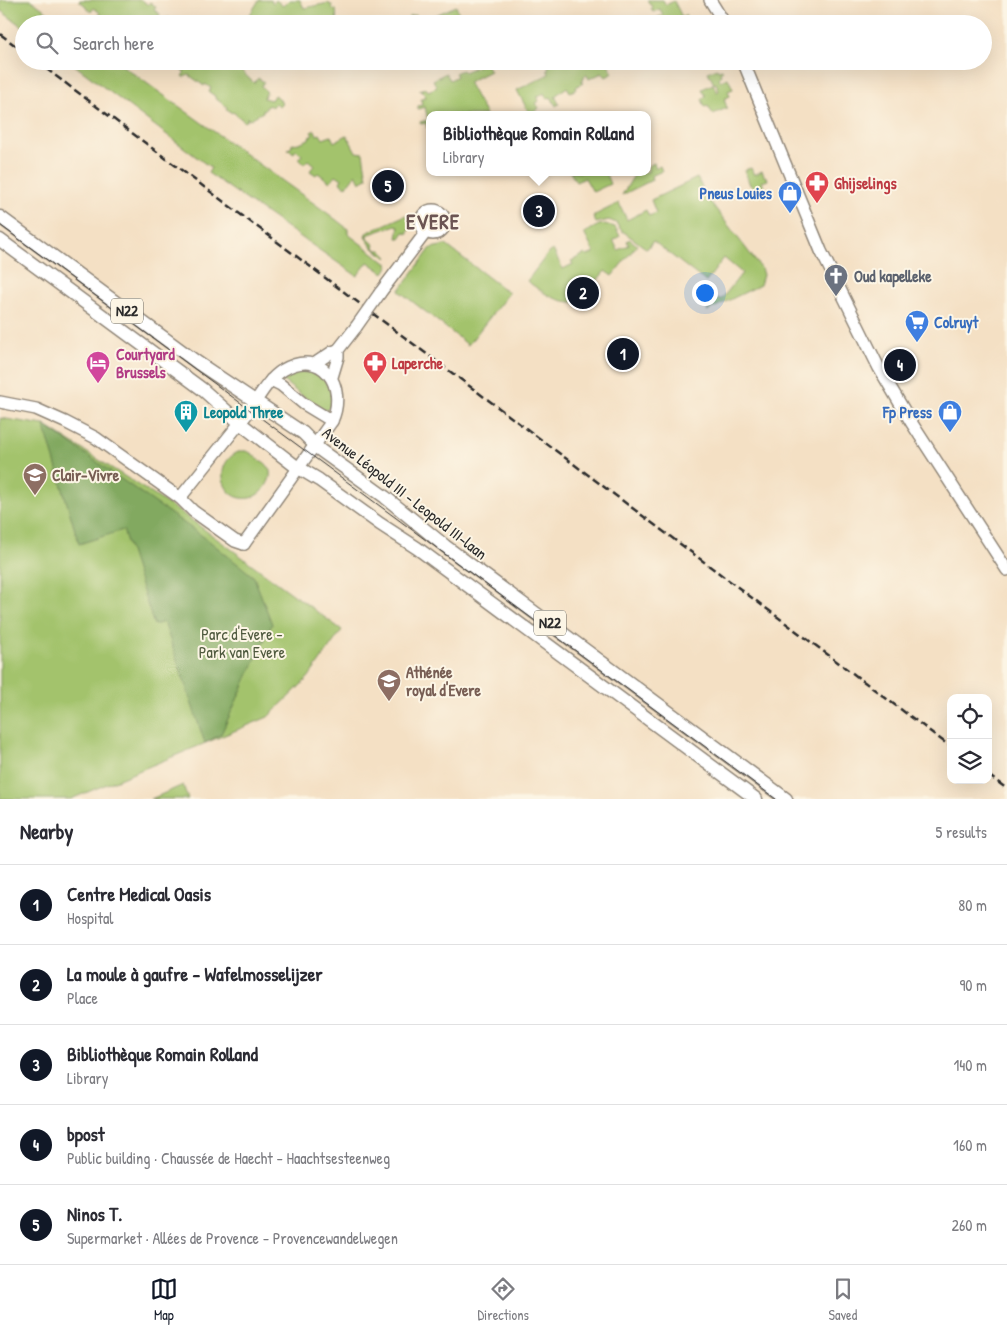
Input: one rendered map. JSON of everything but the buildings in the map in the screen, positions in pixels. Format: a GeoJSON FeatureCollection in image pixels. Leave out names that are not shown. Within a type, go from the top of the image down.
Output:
{"type":"FeatureCollection","features":[{"type":"Feature","properties":{"kind":"main road","name":"Avenue Léopold III - Leopold III-laan"},"geometry":{"type":"LineString","coordinates":[[0,217],[198,363],[303,433],[445,546],[786,799]]}},
{"type":"Feature","properties":{"kind":"main road","name":"N22"},"geometry":{"type":"LineString","coordinates":[[0,240],[202,389],[240,423],[299,468],[314,476],[422,552],[756,799]]}},
{"type":"Feature","properties":{"kind":"street"},"geometry":{"type":"LineString","coordinates":[[710,0],[719,15]]}},
{"type":"Feature","properties":{"kind":"street"},"geometry":{"type":"LineString","coordinates":[[747,70],[822,251],[879,368],[911,422],[1007,570]]}},
{"type":"Feature","properties":{"kind":"street"},"geometry":{"type":"LineString","coordinates":[[314,364],[338,350],[426,232]]}},
{"type":"Feature","properties":{"kind":"street"},"geometry":{"type":"LineString","coordinates":[[0,402],[36,409],[96,438],[180,498],[193,511],[235,541],[244,544],[299,468],[336,412],[337,398],[332,377],[338,357],[338,350]]}},
{"type":"Feature","properties":{"kind":"street"},"geometry":{"type":"LineString","coordinates":[[180,498],[240,423],[271,380],[281,371],[292,365],[314,364],[332,377]]}},
{"type":"Feature","properties":{"kind":"street"},"geometry":{"type":"LineString","coordinates":[[271,380],[281,385],[304,404],[332,420]]}},
{"type":"Feature","properties":{"kind":"green space"},"geometry":{"type":"Polygon","coordinates":[[[0,0],[31,0],[52,15],[15,15],[15,21],[0,10],[0,0]]]}},
{"type":"Feature","properties":{"kind":"green space"},"geometry":{"type":"Polygon","coordinates":[[[142,0],[148,5],[150,2],[156,7],[154,10],[160,14],[99,15],[100,13],[94,8],[91,12],[79,1],[142,0]]]}},
{"type":"Feature","properties":{"kind":"green space"},"geometry":{"type":"Polygon","coordinates":[[[259,0],[271,0],[273,3],[276,0],[283,6],[289,0],[300,0],[304,8],[329,3],[332,5],[333,10],[336,9],[336,15],[250,15],[259,0]]]}},
{"type":"Feature","properties":{"kind":"green space"},"geometry":{"type":"Polygon","coordinates":[[[647,0],[663,0],[666,5],[674,1],[681,15],[663,15],[660,9],[653,12],[647,0]]]}},
{"type":"Feature","properties":{"kind":"green space"},"geometry":{"type":"Polygon","coordinates":[[[456,6],[459,14],[457,15],[436,15],[456,6]]]}},
{"type":"Feature","properties":{"kind":"green space"},"geometry":{"type":"Polygon","coordinates":[[[81,70],[129,70],[330,215],[348,229],[348,234],[389,265],[384,273],[368,262],[357,276],[208,173],[211,168],[81,70]]]}},
{"type":"Feature","properties":{"kind":"green space"},"geometry":{"type":"Polygon","coordinates":[[[181,70],[240,70],[254,83],[258,78],[264,82],[261,86],[267,92],[263,98],[271,100],[274,95],[279,98],[282,104],[279,106],[276,103],[271,107],[269,105],[263,112],[248,120],[247,117],[245,122],[226,109],[227,107],[209,92],[211,88],[205,84],[204,86],[189,75],[182,76],[185,72],[181,70]]]}},
{"type":"Feature","properties":{"kind":"green space"},"geometry":{"type":"Polygon","coordinates":[[[462,70],[464,72],[469,70],[490,71],[468,82],[484,111],[426,111],[425,107],[418,109],[418,106],[422,105],[421,98],[426,97],[422,90],[419,90],[426,88],[428,91],[437,87],[433,80],[446,73],[450,80],[457,76],[455,73],[462,70]]]}},
{"type":"Feature","properties":{"kind":"green space"},"geometry":{"type":"Polygon","coordinates":[[[547,70],[611,70],[613,73],[606,77],[602,73],[589,79],[587,75],[583,77],[584,79],[581,81],[583,83],[576,87],[577,89],[570,92],[567,87],[555,96],[559,104],[556,106],[551,97],[547,99],[544,93],[537,97],[539,101],[536,103],[539,108],[535,111],[528,111],[517,90],[549,74],[547,70]]]}},
{"type":"Feature","properties":{"kind":"green space"},"geometry":{"type":"Polygon","coordinates":[[[722,70],[719,77],[720,81],[728,78],[733,89],[728,91],[730,96],[724,99],[727,108],[713,114],[708,106],[705,107],[702,99],[706,96],[702,89],[713,84],[717,92],[719,91],[708,72],[722,70]]]}},
{"type":"Feature","properties":{"kind":"green space"},"geometry":{"type":"Polygon","coordinates":[[[315,130],[317,135],[320,134],[323,139],[331,136],[334,142],[347,135],[356,152],[363,153],[367,178],[360,182],[356,174],[346,187],[340,182],[342,179],[336,175],[330,182],[318,173],[316,175],[310,171],[314,165],[308,160],[304,164],[299,159],[302,155],[296,150],[294,153],[288,149],[292,147],[291,144],[309,139],[313,135],[311,132],[315,130]]]}},
{"type":"Feature","properties":{"kind":"green space"},"geometry":{"type":"Polygon","coordinates":[[[654,163],[656,168],[660,166],[662,171],[651,176],[651,164],[654,163]]]}},
{"type":"Feature","properties":{"kind":"green space"},"geometry":{"type":"Polygon","coordinates":[[[751,168],[754,175],[762,171],[768,180],[762,182],[764,186],[755,192],[744,170],[751,168]]]}},
{"type":"Feature","properties":{"kind":"green space"},"geometry":{"type":"Polygon","coordinates":[[[572,176],[607,176],[610,184],[593,192],[585,178],[576,182],[572,176]]]}},
{"type":"Feature","properties":{"kind":"green space"},"geometry":{"type":"Polygon","coordinates":[[[634,176],[651,176],[652,180],[622,195],[634,176]]]}},
{"type":"Feature","properties":{"kind":"green space"},"geometry":{"type":"Polygon","coordinates":[[[697,178],[709,200],[761,268],[763,275],[760,285],[707,311],[718,298],[721,300],[742,273],[724,258],[706,282],[653,241],[647,249],[621,230],[616,223],[609,220],[596,223],[593,216],[619,203],[627,220],[646,210],[649,216],[656,213],[651,200],[697,178]]]}},
{"type":"Feature","properties":{"kind":"green space"},"geometry":{"type":"Polygon","coordinates":[[[406,215],[410,222],[409,229],[407,234],[404,232],[400,238],[397,238],[399,227],[396,225],[367,235],[367,238],[375,245],[374,248],[381,250],[387,258],[373,248],[365,237],[366,233],[406,215]]]}},
{"type":"Feature","properties":{"kind":"green space"},"geometry":{"type":"Polygon","coordinates":[[[605,224],[615,227],[620,236],[613,240],[618,250],[629,245],[627,241],[629,239],[637,245],[612,276],[605,271],[590,289],[587,302],[569,302],[555,298],[527,281],[549,252],[553,250],[563,269],[573,264],[571,261],[585,254],[587,256],[594,253],[584,233],[605,224]]]}},
{"type":"Feature","properties":{"kind":"green space"},"geometry":{"type":"Polygon","coordinates":[[[446,245],[509,293],[468,345],[399,291],[431,248],[446,245]]]}},
{"type":"Feature","properties":{"kind":"green space"},"geometry":{"type":"Polygon","coordinates":[[[305,369],[321,376],[326,383],[332,397],[332,404],[328,409],[322,411],[283,381],[285,375],[293,370],[305,369]]]}},
{"type":"Feature","properties":{"kind":"green space"},"geometry":{"type":"Polygon","coordinates":[[[0,418],[44,425],[179,511],[342,630],[308,678],[268,717],[71,799],[0,799],[0,418]]]}},
{"type":"Feature","properties":{"kind":"green space","name":"Parc d'Evere - Park van Evere"},"geometry":{"type":"Polygon","coordinates":[[[44,425],[208,540],[254,577],[272,624],[221,734],[205,743],[164,622],[154,625],[123,530],[79,544],[44,425]]]}},
{"type":"Feature","properties":{"kind":"green space"},"geometry":{"type":"Polygon","coordinates":[[[241,451],[250,453],[265,463],[270,470],[267,485],[250,498],[240,498],[232,494],[226,488],[223,480],[226,463],[232,456],[241,451]]]}},
{"type":"Feature","properties":{"kind":"green space"},"geometry":{"type":"Polygon","coordinates":[[[183,785],[188,799],[151,799],[183,785]]]}},
{"type":"Feature","properties":{"kind":"tram line"},"geometry":{"type":"LineString","coordinates":[[0,225],[776,799]]}},
{"type":"Feature","properties":{"kind":"railway"},"geometry":{"type":"LineString","coordinates":[[0,34],[15,45]]}},
{"type":"Feature","properties":{"kind":"railway"},"geometry":{"type":"LineString","coordinates":[[48,70],[947,744]]}},
{"type":"Feature","properties":{"kind":"railway"},"geometry":{"type":"LineString","coordinates":[[992,778],[1007,789]]}},
{"type":"Feature","properties":{"kind":"place","name":"Ninos T."},"geometry":{"type":"Point","coordinates":[388,186]}},
{"type":"Feature","properties":{"kind":"place","name":"Ghijselings"},"geometry":{"type":"Point","coordinates":[817,204]}},
{"type":"Feature","properties":{"kind":"place","name":"Bibliothèque Romain Rolland"},"geometry":{"type":"Point","coordinates":[539,211]}},
{"type":"Feature","properties":{"kind":"place","name":"Pneus Louies"},"geometry":{"type":"Point","coordinates":[790,214]}},
{"type":"Feature","properties":{"kind":"place","name":"La moule à gaufre - Wafelmosselijzer"},"geometry":{"type":"Point","coordinates":[583,293]}},
{"type":"Feature","properties":{"kind":"place","name":"Oud kapelleke"},"geometry":{"type":"Point","coordinates":[836,297]}},
{"type":"Feature","properties":{"kind":"place","name":"Colruyt"},"geometry":{"type":"Point","coordinates":[917,343]}},
{"type":"Feature","properties":{"kind":"place","name":"Centre Medical Oasis"},"geometry":{"type":"Point","coordinates":[623,354]}},
{"type":"Feature","properties":{"kind":"place","name":"bpost"},"geometry":{"type":"Point","coordinates":[900,365]}},
{"type":"Feature","properties":{"kind":"place","name":"Courtyard Brussels"},"geometry":{"type":"Point","coordinates":[98,384]}},
{"type":"Feature","properties":{"kind":"place","name":"Laperche"},"geometry":{"type":"Point","coordinates":[375,384]}},
{"type":"Feature","properties":{"kind":"place","name":"Leopold Three"},"geometry":{"type":"Point","coordinates":[186,433]}},
{"type":"Feature","properties":{"kind":"place","name":"Fp Press"},"geometry":{"type":"Point","coordinates":[950,433]}},
{"type":"Feature","properties":{"kind":"place","name":"Clair-Vivre"},"geometry":{"type":"Point","coordinates":[35,496]}},
{"type":"Feature","properties":{"kind":"place","name":"Athénée royal d'Evere"},"geometry":{"type":"Point","coordinates":[389,702]}},
{"type":"Feature","properties":{"kind":"district","name":"EVERE"},"geometry":{"type":"Point","coordinates":[433,222]}}]}
